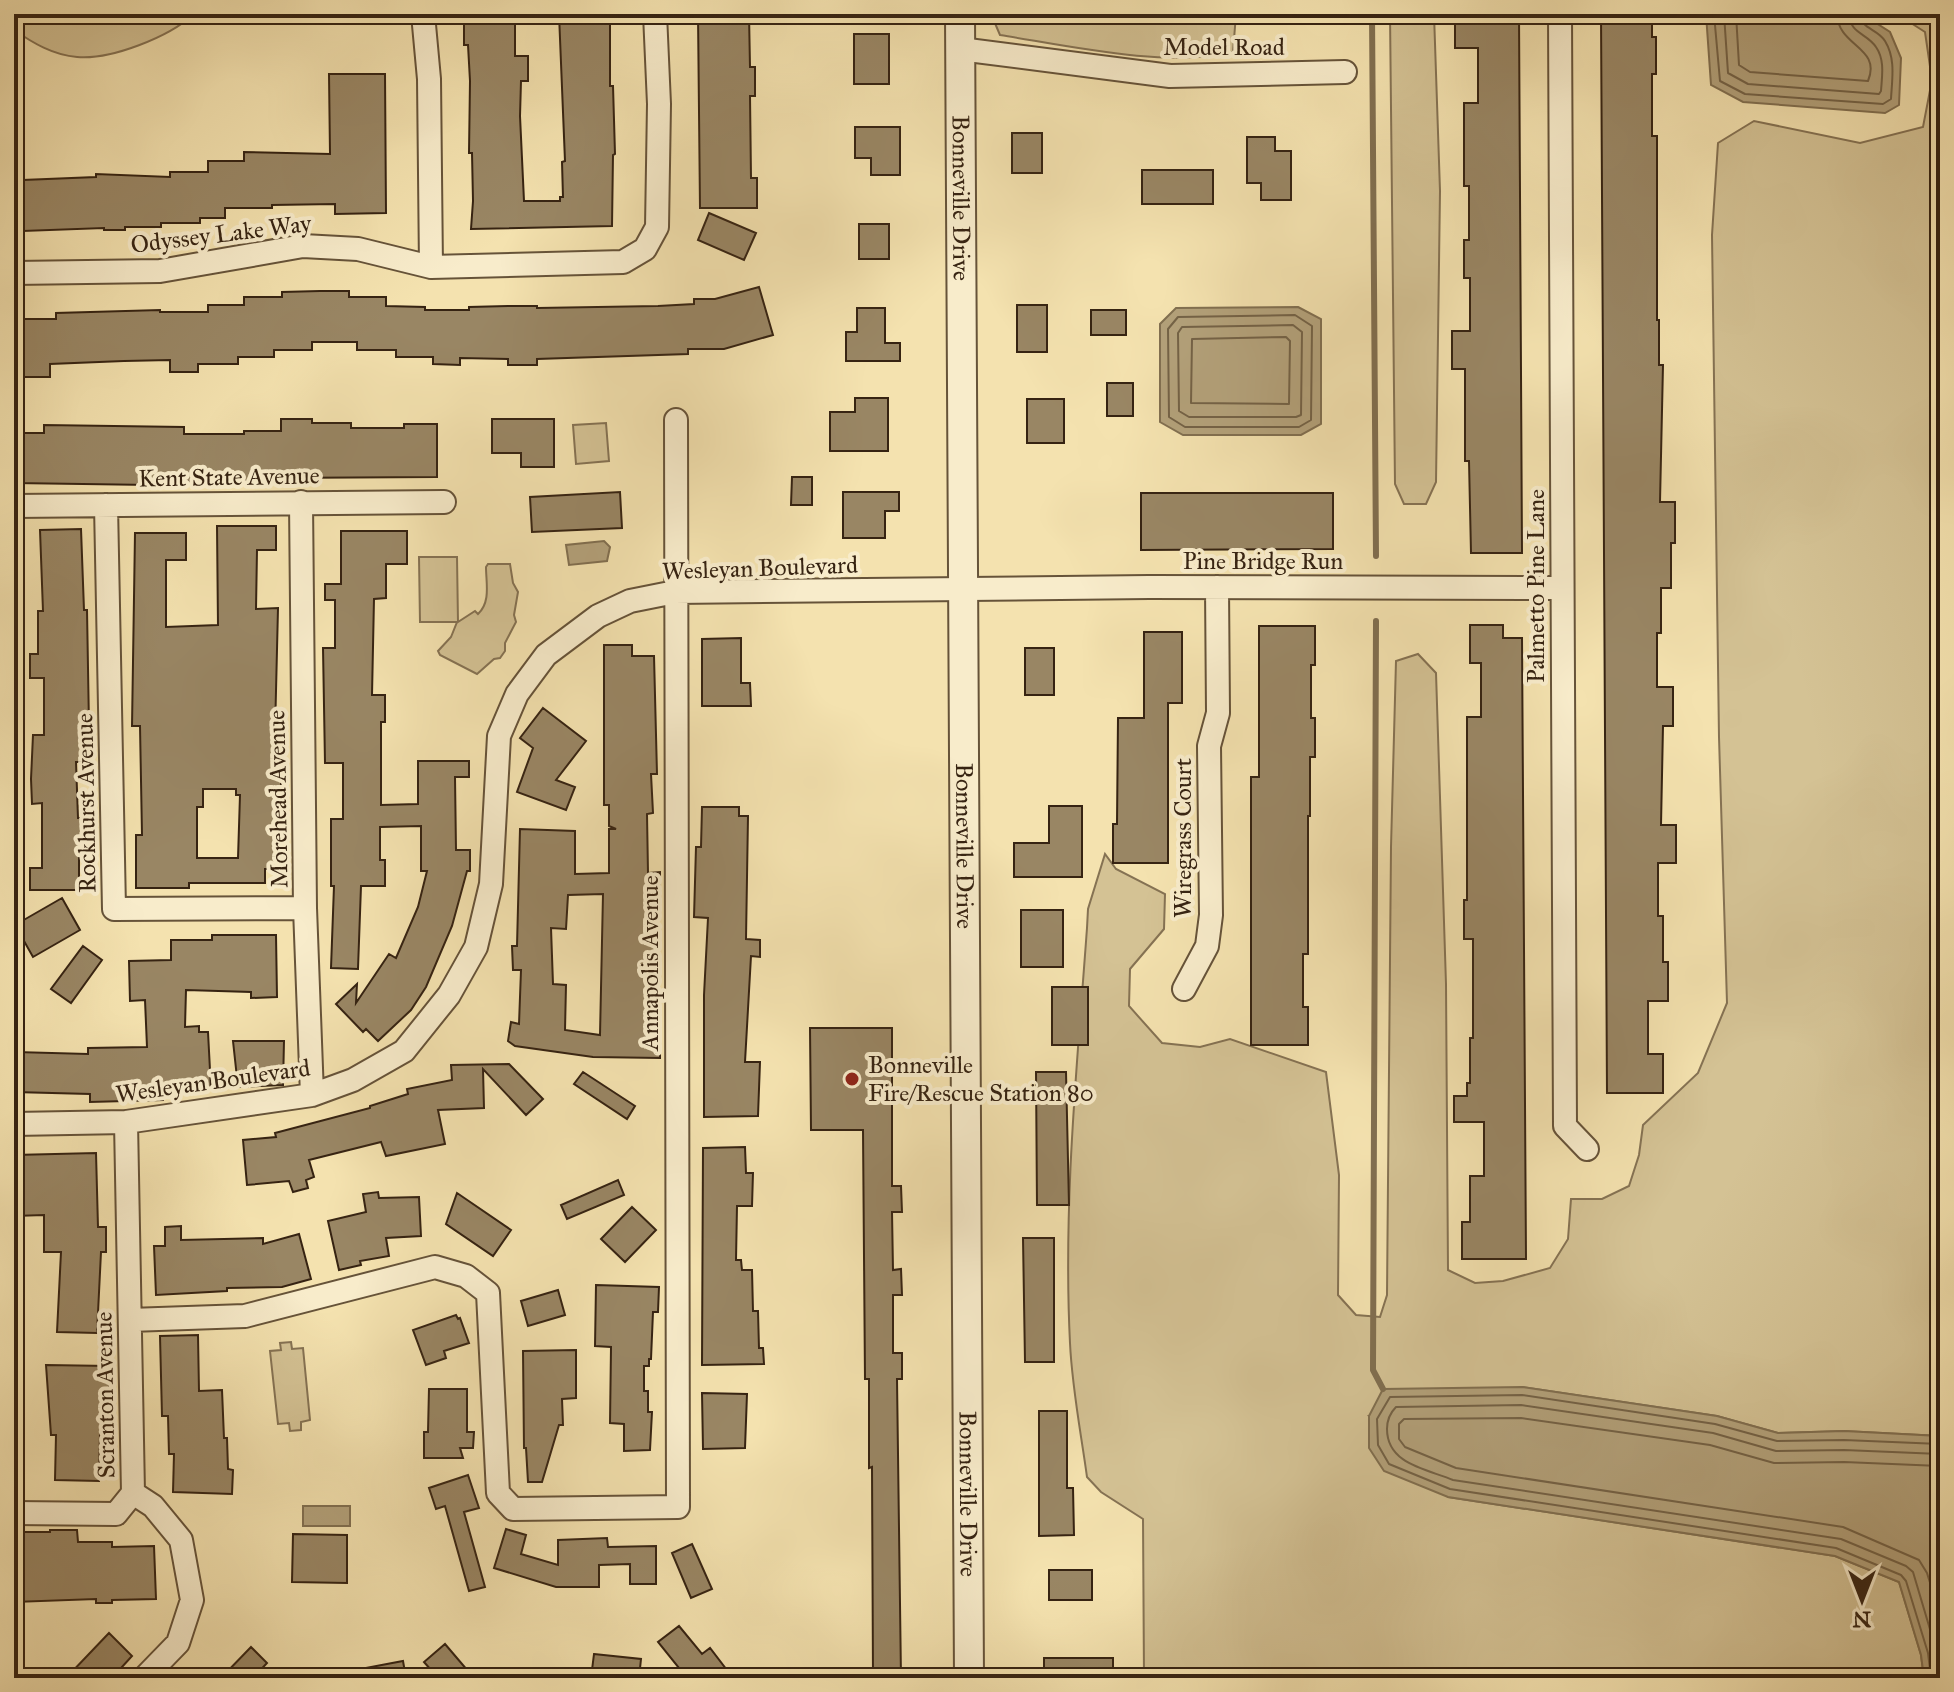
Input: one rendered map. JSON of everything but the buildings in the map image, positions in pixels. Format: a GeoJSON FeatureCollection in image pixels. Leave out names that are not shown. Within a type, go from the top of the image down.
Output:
{"type":"FeatureCollection","features":[{"type":"Feature","properties":{"kind":"street"},"geometry":{"type":"LineString","coordinates":[[423,14],[429,79],[431,267]]}},
{"type":"Feature","properties":{"kind":"street","name":"Odyssey Lake Way"},"geometry":{"type":"LineString","coordinates":[[14,273],[160,271],[303,246],[358,249],[431,267],[623,262],[645,249],[657,227],[659,104],[655,14]]}},
{"type":"Feature","properties":{"kind":"street","name":"Bonneville Drive"},"geometry":{"type":"LineString","coordinates":[[960,14],[969,1678]]}},
{"type":"Feature","properties":{"kind":"street","name":"Palmetto Pine Lane"},"geometry":{"type":"LineString","coordinates":[[1560,14],[1565,1126],[1587,1149]]}},
{"type":"Feature","properties":{"kind":"street","name":"Model Road"},"geometry":{"type":"LineString","coordinates":[[960,49],[1170,76],[1345,72]]}},
{"type":"Feature","properties":{"kind":"street","name":"Annapolis Avenue"},"geometry":{"type":"LineString","coordinates":[[130,1320],[245,1316],[435,1267],[466,1276],[488,1293],[498,1493],[513,1509],[678,1507],[676,420]]}},
{"type":"Feature","properties":{"kind":"street","name":"Morehead Avenue"},"geometry":{"type":"LineString","coordinates":[[301,502],[305,908],[312,1095]]}},
{"type":"Feature","properties":{"kind":"street","name":"Kent State Avenue"},"geometry":{"type":"LineString","coordinates":[[14,506],[444,502]]}},
{"type":"Feature","properties":{"kind":"street","name":"Rockhurst Avenue"},"geometry":{"type":"LineString","coordinates":[[106,505],[114,909],[305,908]]}},
{"type":"Feature","properties":{"kind":"street","name":"Wiregrass Court"},"geometry":{"type":"LineString","coordinates":[[1184,989],[1207,946],[1211,915],[1209,746],[1218,713],[1217,587]]}},
{"type":"Feature","properties":{"kind":"street","name":"Pine Bridge Run"},"geometry":{"type":"LineString","coordinates":[[965,590],[1562,588]]}},
{"type":"Feature","properties":{"kind":"street","name":"Wesleyan Boulevard"},"geometry":{"type":"LineString","coordinates":[[14,1124],[126,1122],[312,1095],[353,1080],[404,1051],[449,995],[476,947],[491,884],[499,736],[517,694],[546,655],[598,616],[630,601],[675,592],[965,590]]}},
{"type":"Feature","properties":{"kind":"street","name":"Scranton Avenue"},"geometry":{"type":"LineString","coordinates":[[126,1122],[133,1493],[153,1506],[181,1540],[192,1600],[178,1643],[144,1678]]}},
{"type":"Feature","properties":{"kind":"street"},"geometry":{"type":"LineString","coordinates":[[14,1513],[116,1514],[133,1493]]}},
{"type":"Feature","properties":{"kind":"shaded area"},"geometry":{"type":"Polygon","coordinates":[[[14,14],[194,14],[170,31],[139,45],[106,55],[77,57],[44,48],[14,30],[14,14]]]}},
{"type":"Feature","properties":{"kind":"shaded area"},"geometry":{"type":"Polygon","coordinates":[[[991,14],[1236,14],[1233,52],[1178,58],[1117,54],[1000,35],[991,14]]]}},
{"type":"Feature","properties":{"kind":"shaded area"},"geometry":{"type":"Polygon","coordinates":[[[1390,14],[1434,14],[1440,191],[1436,482],[1426,504],[1404,504],[1395,484],[1390,14]]]}},
{"type":"Feature","properties":{"kind":"shaded area"},"geometry":{"type":"Polygon","coordinates":[[[1897,14],[1940,14],[1940,1436],[1844,1431],[1778,1433],[1717,1416],[1522,1387],[1369,1416],[1448,1497],[1835,1556],[1899,1582],[1921,1655],[1924,1678],[1144,1678],[1143,1519],[1101,1492],[1087,1477],[1070,1343],[1068,1239],[1075,1084],[1088,909],[1105,854],[1116,869],[1165,894],[1164,929],[1130,969],[1129,1006],[1162,1043],[1200,1047],[1230,1039],[1326,1072],[1339,1175],[1338,1295],[1356,1315],[1380,1317],[1387,1295],[1396,661],[1418,654],[1436,673],[1446,984],[1448,1270],[1475,1283],[1503,1281],[1550,1268],[1568,1239],[1571,1199],[1602,1199],[1629,1186],[1639,1155],[1643,1125],[1698,1073],[1727,1003],[1719,737],[1712,235],[1718,143],[1754,121],[1860,143],[1923,127],[1932,80],[1925,32],[1897,14]]]}},
{"type":"Feature","properties":{"kind":"shaded area"},"geometry":{"type":"Polygon","coordinates":[[[606,423],[609,461],[576,464],[573,425],[606,423]]]}},
{"type":"Feature","properties":{"kind":"shaded area"},"geometry":{"type":"Polygon","coordinates":[[[419,557],[457,557],[458,622],[475,611],[478,614],[485,604],[488,564],[510,564],[518,592],[514,615],[516,622],[500,658],[494,659],[477,674],[440,655],[438,651],[451,637],[457,622],[420,622],[419,557]]]}},
{"type":"Feature","properties":{"kind":"shaded area"},"geometry":{"type":"Polygon","coordinates":[[[291,1342],[292,1349],[303,1348],[310,1420],[301,1422],[301,1430],[290,1431],[289,1423],[278,1424],[270,1351],[281,1350],[280,1343],[291,1342]]]}},
{"type":"Feature","properties":{"kind":"water"},"geometry":{"type":"Polygon","coordinates":[[[1706,14],[1862,14],[1890,32],[1901,58],[1899,105],[1885,113],[1743,102],[1711,85],[1706,14]]]}},
{"type":"Feature","properties":{"kind":"water"},"geometry":{"type":"Polygon","coordinates":[[[1298,307],[1321,319],[1321,424],[1301,435],[1183,435],[1160,422],[1160,324],[1176,308],[1298,307]]]}},
{"type":"Feature","properties":{"kind":"water"},"geometry":{"type":"Polygon","coordinates":[[[604,541],[610,547],[607,561],[569,565],[566,545],[604,541]]]}},
{"type":"Feature","properties":{"kind":"water"},"geometry":{"type":"Polygon","coordinates":[[[1522,1387],[1717,1416],[1778,1433],[1844,1431],[1940,1436],[1940,1678],[1924,1678],[1921,1655],[1899,1582],[1835,1556],[1448,1497],[1384,1471],[1369,1448],[1369,1416],[1383,1389],[1522,1387]]]}},
{"type":"Feature","properties":{"kind":"water"},"geometry":{"type":"Polygon","coordinates":[[[303,1506],[350,1506],[350,1526],[303,1526],[303,1506]]]}},
{"type":"Feature","properties":{"kind":"waterway"},"geometry":{"type":"LineString","coordinates":[[1372,14],[1376,556]]}},
{"type":"Feature","properties":{"kind":"waterway"},"geometry":{"type":"LineString","coordinates":[[1376,621],[1373,1370],[1383,1389]]}},
{"type":"Feature","properties":{"kind":"place","name":"Bonneville Fire/Rescue Station 80"},"geometry":{"type":"Point","coordinates":[852,1079]}}]}
